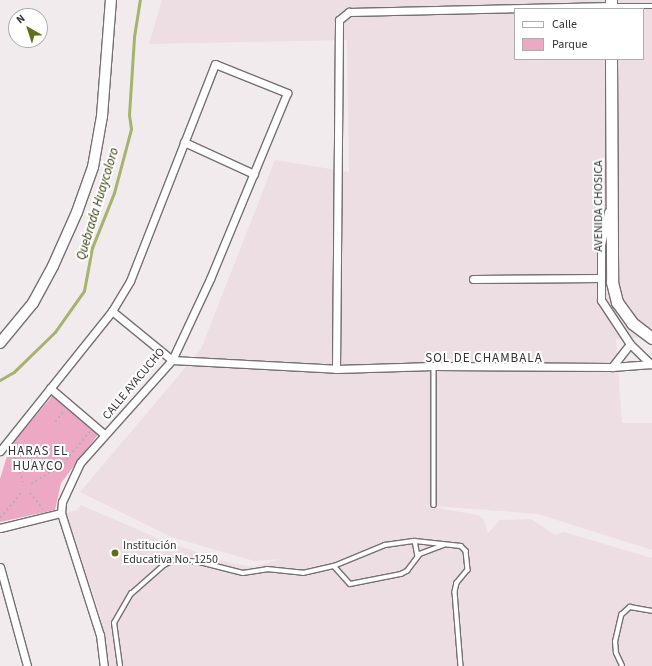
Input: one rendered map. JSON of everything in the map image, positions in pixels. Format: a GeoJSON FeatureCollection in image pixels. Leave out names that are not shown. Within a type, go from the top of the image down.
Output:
{"type":"FeatureCollection","features":[{"type":"Feature","properties":{"kind":"main road"},"geometry":{"type":"LineString","coordinates":[[0,343],[33,303],[53,266],[77,212],[93,167],[102,116],[111,0]]}},
{"type":"Feature","properties":{"kind":"main road","name":"AVENIDA CHOSICA"},"geometry":{"type":"LineString","coordinates":[[611,60],[612,282],[617,302],[632,323],[652,338]]}},
{"type":"Feature","properties":{"kind":"street"},"geometry":{"type":"LineString","coordinates":[[336,369],[339,20],[349,12],[611,5]]}},
{"type":"Feature","properties":{"kind":"street","name":"CALLE AYACUCHO"},"geometry":{"type":"LineString","coordinates":[[61,513],[62,502],[80,463],[172,360],[210,279],[287,93],[215,64],[184,142]]}},
{"type":"Feature","properties":{"kind":"street"},"geometry":{"type":"LineString","coordinates":[[0,451],[112,311],[130,281],[184,142],[254,174]]}},
{"type":"Feature","properties":{"kind":"street"},"geometry":{"type":"LineString","coordinates":[[612,197],[601,244],[601,300],[630,344],[651,364]]}},
{"type":"Feature","properties":{"kind":"street"},"geometry":{"type":"LineString","coordinates":[[473,279],[600,278]]}},
{"type":"Feature","properties":{"kind":"street"},"geometry":{"type":"LineString","coordinates":[[112,311],[172,360],[336,369],[434,366],[612,367],[651,364]]}},
{"type":"Feature","properties":{"kind":"street"},"geometry":{"type":"LineString","coordinates":[[612,367],[630,344]]}},
{"type":"Feature","properties":{"kind":"street"},"geometry":{"type":"LineString","coordinates":[[50,388],[105,435]]}},
{"type":"Feature","properties":{"kind":"street"},"geometry":{"type":"LineString","coordinates":[[0,528],[61,513],[100,635],[104,666]]}},
{"type":"Feature","properties":{"kind":"street"},"geometry":{"type":"LineString","coordinates":[[0,567],[27,666]]}},
{"type":"Feature","properties":{"kind":"lane"},"geometry":{"type":"LineString","coordinates":[[611,5],[652,6]]}},
{"type":"Feature","properties":{"kind":"lane"},"geometry":{"type":"LineString","coordinates":[[434,366],[434,505]]}},
{"type":"Feature","properties":{"kind":"lane"},"geometry":{"type":"LineString","coordinates":[[415,541],[418,556]]}},
{"type":"Feature","properties":{"kind":"lane"},"geometry":{"type":"LineString","coordinates":[[120,666],[114,623],[131,594],[164,565],[186,560],[243,573],[255,573],[267,569],[303,573],[334,566],[385,545],[415,541],[464,548],[469,566],[457,583],[455,592],[461,666]]}},
{"type":"Feature","properties":{"kind":"lane"},"geometry":{"type":"LineString","coordinates":[[334,566],[350,584],[405,573],[423,552],[444,544]]}},
{"type":"Feature","properties":{"kind":"lane"},"geometry":{"type":"LineString","coordinates":[[622,666],[616,653],[615,642],[621,615],[630,607],[652,611]]}},
{"type":"Feature","properties":{"kind":"path"},"geometry":{"type":"LineString","coordinates":[[55,422],[70,404]]}},
{"type":"Feature","properties":{"kind":"path"},"geometry":{"type":"LineString","coordinates":[[31,484],[63,464],[95,426]]}},
{"type":"Feature","properties":{"kind":"path"},"geometry":{"type":"LineString","coordinates":[[10,439],[23,482]]}},
{"type":"Feature","properties":{"kind":"path"},"geometry":{"type":"LineString","coordinates":[[0,518],[20,493]]}},
{"type":"Feature","properties":{"kind":"path"},"geometry":{"type":"LineString","coordinates":[[30,494],[48,516]]}},
{"type":"Feature","properties":{"kind":"shaded area"},"geometry":{"type":"Polygon","coordinates":[[[162,0],[652,0],[652,337],[616,339],[622,423],[652,423],[652,550],[538,514],[421,505],[478,515],[484,520],[488,533],[500,520],[531,519],[555,535],[564,532],[652,558],[652,666],[110,666],[100,614],[66,513],[77,510],[81,505],[164,541],[230,563],[254,567],[281,559],[254,561],[171,537],[80,492],[201,349],[275,160],[349,172],[347,40],[149,44],[162,0]]]}},
{"type":"Feature","properties":{"kind":"green space"},"geometry":{"type":"Polygon","coordinates":[[[54,394],[100,432],[61,483],[55,510],[0,522],[0,479],[10,446],[54,394]]]}},
{"type":"Feature","properties":{"kind":"waterway","name":"Quebrada Huaycoloro"},"geometry":{"type":"LineString","coordinates":[[0,380],[14,372],[55,332],[84,291],[92,248],[114,193],[131,129],[129,115],[134,37],[140,0]]}},
{"type":"Feature","properties":{"kind":"place","name":"Institución Educativa No. 1250"},"geometry":{"type":"Point","coordinates":[115,553]}},
{"type":"Feature","properties":{"kind":"district","name":"SOL DE CHAMBALA"},"geometry":{"type":"Point","coordinates":[484,358]}},
{"type":"Feature","properties":{"kind":"district","name":"HARAS EL HUAYCO"},"geometry":{"type":"Point","coordinates":[38,460]}}]}
